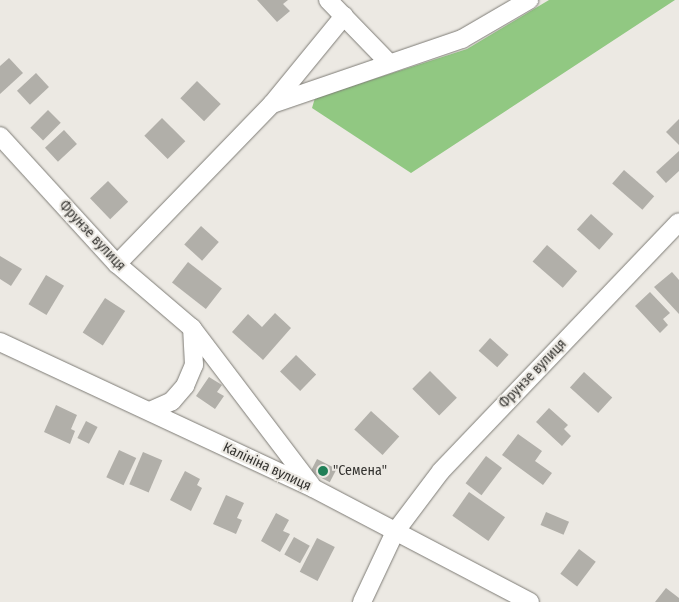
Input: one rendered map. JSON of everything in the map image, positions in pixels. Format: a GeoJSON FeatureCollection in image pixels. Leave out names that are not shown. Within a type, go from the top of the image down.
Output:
{"type":"FeatureCollection","features":[{"type":"Feature","properties":{"kind":"street"},"geometry":{"type":"LineString","coordinates":[[328,0],[388,62]]}},
{"type":"Feature","properties":{"kind":"street"},"geometry":{"type":"LineString","coordinates":[[272,104],[388,62],[462,39],[529,0]]}},
{"type":"Feature","properties":{"kind":"street"},"geometry":{"type":"LineString","coordinates":[[117,264],[272,104],[344,16]]}},
{"type":"Feature","properties":{"kind":"street","name":"Фрунзе вулиця"},"geometry":{"type":"LineString","coordinates":[[0,136],[117,264],[192,328],[312,488]]}},
{"type":"Feature","properties":{"kind":"street","name":"Фрунзе вулиця"},"geometry":{"type":"LineString","coordinates":[[362,602],[395,532],[442,471],[679,222]]}},
{"type":"Feature","properties":{"kind":"street"},"geometry":{"type":"LineString","coordinates":[[150,411],[172,401],[185,386],[194,365],[192,328]]}},
{"type":"Feature","properties":{"kind":"street","name":"Калініна вулиця"},"geometry":{"type":"LineString","coordinates":[[0,342],[312,488],[530,602]]}},
{"type":"Feature","properties":{"kind":"green space"},"geometry":{"type":"Polygon","coordinates":[[[549,0],[675,0],[411,173],[312,108],[315,98],[467,49],[549,0]]]}},
{"type":"Feature","properties":{"kind":"building"},"geometry":{"type":"Polygon","coordinates":[[[257,0],[288,0],[283,4],[290,11],[277,22],[257,0]]]}},
{"type":"Feature","properties":{"kind":"building"},"geometry":{"type":"Polygon","coordinates":[[[9,58],[23,73],[0,94],[0,66],[9,58]]]}},
{"type":"Feature","properties":{"kind":"building"},"geometry":{"type":"Polygon","coordinates":[[[36,73],[49,87],[30,105],[17,91],[36,73]]]}},
{"type":"Feature","properties":{"kind":"building"},"geometry":{"type":"Polygon","coordinates":[[[197,81],[221,104],[204,121],[180,98],[197,81]]]}},
{"type":"Feature","properties":{"kind":"building"},"geometry":{"type":"Polygon","coordinates":[[[48,110],[61,123],[43,140],[30,128],[48,110]]]}},
{"type":"Feature","properties":{"kind":"building"},"geometry":{"type":"Polygon","coordinates":[[[162,118],[185,141],[168,159],[144,136],[162,118]]]}},
{"type":"Feature","properties":{"kind":"building"},"geometry":{"type":"Polygon","coordinates":[[[679,119],[679,145],[666,132],[679,119]]]}},
{"type":"Feature","properties":{"kind":"building"},"geometry":{"type":"Polygon","coordinates":[[[64,130],[77,144],[58,162],[45,148],[64,130]]]}},
{"type":"Feature","properties":{"kind":"building"},"geometry":{"type":"Polygon","coordinates":[[[679,151],[679,171],[666,183],[656,172],[679,151]]]}},
{"type":"Feature","properties":{"kind":"building"},"geometry":{"type":"Polygon","coordinates":[[[624,170],[654,196],[642,210],[612,184],[624,170]]]}},
{"type":"Feature","properties":{"kind":"building"},"geometry":{"type":"Polygon","coordinates":[[[108,181],[128,202],[110,219],[90,198],[108,181]]]}},
{"type":"Feature","properties":{"kind":"building"},"geometry":{"type":"Polygon","coordinates":[[[591,214],[613,234],[599,250],[577,230],[591,214]]]}},
{"type":"Feature","properties":{"kind":"building"},"geometry":{"type":"Polygon","coordinates":[[[201,226],[219,242],[202,261],[184,245],[201,226]]]}},
{"type":"Feature","properties":{"kind":"building"},"geometry":{"type":"Polygon","coordinates":[[[547,245],[577,271],[563,288],[533,262],[547,245]]]}},
{"type":"Feature","properties":{"kind":"building"},"geometry":{"type":"Polygon","coordinates":[[[0,256],[22,269],[11,286],[0,279],[0,256]]]}},
{"type":"Feature","properties":{"kind":"building"},"geometry":{"type":"Polygon","coordinates":[[[188,262],[222,288],[206,309],[172,282],[188,262]]]}},
{"type":"Feature","properties":{"kind":"building"},"geometry":{"type":"Polygon","coordinates":[[[672,272],[679,280],[679,314],[654,287],[672,272]]]}},
{"type":"Feature","properties":{"kind":"building"},"geometry":{"type":"Polygon","coordinates":[[[46,275],[64,286],[46,315],[28,304],[46,275]]]}},
{"type":"Feature","properties":{"kind":"building"},"geometry":{"type":"Polygon","coordinates":[[[650,292],[670,313],[663,319],[668,325],[660,333],[635,306],[650,292]]]}},
{"type":"Feature","properties":{"kind":"building"},"geometry":{"type":"Polygon","coordinates":[[[105,298],[125,311],[103,345],[83,332],[105,298]]]}},
{"type":"Feature","properties":{"kind":"building"},"geometry":{"type":"Polygon","coordinates":[[[275,313],[291,328],[263,360],[232,332],[248,314],[262,327],[275,313]]]}},
{"type":"Feature","properties":{"kind":"building"},"geometry":{"type":"Polygon","coordinates":[[[490,338],[509,355],[497,367],[479,351],[490,338]]]}},
{"type":"Feature","properties":{"kind":"building"},"geometry":{"type":"Polygon","coordinates":[[[296,355],[316,374],[300,391],[280,372],[296,355]]]}},
{"type":"Feature","properties":{"kind":"building"},"geometry":{"type":"Polygon","coordinates":[[[430,371],[457,398],[439,416],[412,389],[430,371]]]}},
{"type":"Feature","properties":{"kind":"building"},"geometry":{"type":"Polygon","coordinates":[[[584,372],[612,397],[598,413],[570,388],[584,372]]]}},
{"type":"Feature","properties":{"kind":"building"},"geometry":{"type":"Polygon","coordinates":[[[209,377],[222,385],[217,392],[224,396],[215,409],[196,396],[209,377]]]}},
{"type":"Feature","properties":{"kind":"building"},"geometry":{"type":"Polygon","coordinates":[[[56,405],[77,415],[71,429],[75,431],[70,444],[44,432],[56,405]]]}},
{"type":"Feature","properties":{"kind":"building"},"geometry":{"type":"Polygon","coordinates":[[[549,408],[568,425],[564,429],[571,436],[562,446],[536,422],[549,408]]]}},
{"type":"Feature","properties":{"kind":"building"},"geometry":{"type":"Polygon","coordinates":[[[371,411],[399,436],[383,455],[354,430],[371,411]]]}},
{"type":"Feature","properties":{"kind":"building"},"geometry":{"type":"Polygon","coordinates":[[[86,421],[98,427],[89,444],[77,438],[86,421]]]}},
{"type":"Feature","properties":{"kind":"building"},"geometry":{"type":"Polygon","coordinates":[[[518,434],[542,451],[535,461],[552,473],[543,485],[502,455],[518,434]]]}},
{"type":"Feature","properties":{"kind":"building"},"geometry":{"type":"Polygon","coordinates":[[[119,450],[136,458],[124,485],[106,477],[119,450]]]}},
{"type":"Feature","properties":{"kind":"building"},"geometry":{"type":"Polygon","coordinates":[[[143,452],[162,460],[149,492],[129,484],[143,452]]]}},
{"type":"Feature","properties":{"kind":"building"},"geometry":{"type":"Polygon","coordinates":[[[486,456],[502,468],[482,495],[466,483],[486,456]]]}},
{"type":"Feature","properties":{"kind":"building","name":"\"Семена\""},"geometry":{"type":"Polygon","coordinates":[[[317,459],[337,469],[330,482],[310,472],[317,459]]]}},
{"type":"Feature","properties":{"kind":"building"},"geometry":{"type":"Polygon","coordinates":[[[185,471],[200,479],[197,485],[202,488],[191,511],[170,500],[185,471]]]}},
{"type":"Feature","properties":{"kind":"building"},"geometry":{"type":"Polygon","coordinates":[[[469,492],[505,517],[488,541],[452,516],[469,492]]]}},
{"type":"Feature","properties":{"kind":"building"},"geometry":{"type":"Polygon","coordinates":[[[226,495],[244,503],[237,518],[242,520],[236,534],[213,524],[226,495]]]}},
{"type":"Feature","properties":{"kind":"building"},"geometry":{"type":"Polygon","coordinates":[[[546,512],[569,522],[564,535],[541,525],[546,512]]]}},
{"type":"Feature","properties":{"kind":"building"},"geometry":{"type":"Polygon","coordinates":[[[276,513],[289,520],[283,531],[290,534],[280,552],[261,541],[276,513]]]}},
{"type":"Feature","properties":{"kind":"building"},"geometry":{"type":"Polygon","coordinates":[[[294,537],[310,546],[300,563],[284,554],[294,537]]]}},
{"type":"Feature","properties":{"kind":"building"},"geometry":{"type":"Polygon","coordinates":[[[317,538],[335,547],[318,581],[300,572],[317,538]]]}},
{"type":"Feature","properties":{"kind":"building"},"geometry":{"type":"Polygon","coordinates":[[[579,549],[596,562],[577,586],[560,574],[579,549]]]}},
{"type":"Feature","properties":{"kind":"building"},"geometry":{"type":"Polygon","coordinates":[[[666,588],[679,598],[679,602],[655,602],[666,588]]]}},
{"type":"Feature","properties":{"kind":"place","name":"\"Семена\""},"geometry":{"type":"Point","coordinates":[323,471]}}]}
